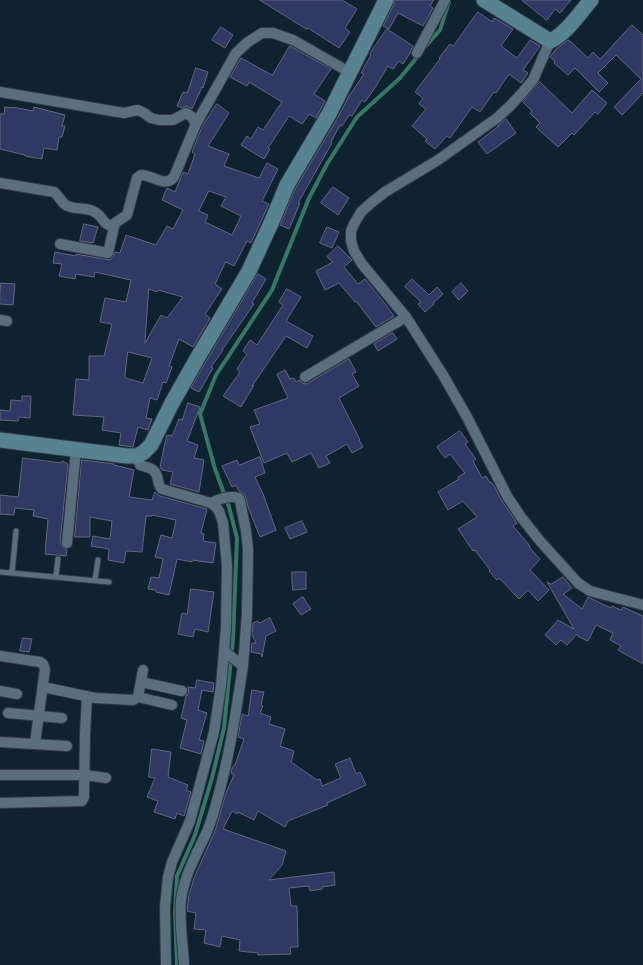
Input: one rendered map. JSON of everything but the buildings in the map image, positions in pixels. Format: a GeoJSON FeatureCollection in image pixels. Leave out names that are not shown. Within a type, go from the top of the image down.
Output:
{"type":"FeatureCollection","features":[{"type":"Feature","properties":{"kind":"street"},"geometry":{"type":"LineString","coordinates":[[0,440],[127,456],[137,456],[150,446],[198,357],[249,271],[287,185],[322,126],[386,0]]}},
{"type":"Feature","properties":{"kind":"street"},"geometry":{"type":"LineString","coordinates":[[417,53],[445,0]]}},
{"type":"Feature","properties":{"kind":"street"},"geometry":{"type":"LineString","coordinates":[[484,0],[550,41]]}},
{"type":"Feature","properties":{"kind":"street"},"geometry":{"type":"LineString","coordinates":[[591,0],[564,32],[550,41],[533,80],[510,106],[452,149],[378,197],[361,212],[351,231],[351,241],[354,251],[362,264],[406,317],[448,383],[507,496],[540,541],[578,583],[590,591],[643,605]]}},
{"type":"Feature","properties":{"kind":"street"},"geometry":{"type":"LineString","coordinates":[[60,244],[108,253],[115,223],[127,215],[137,178],[140,175],[146,175],[166,182],[174,177],[196,124],[236,53],[262,33],[272,33],[293,40],[349,72]]}},
{"type":"Feature","properties":{"kind":"street"},"geometry":{"type":"LineString","coordinates":[[0,92],[124,113],[138,110],[151,118],[159,120],[173,120],[186,113],[192,117],[196,124]]}},
{"type":"Feature","properties":{"kind":"street"},"geometry":{"type":"LineString","coordinates":[[0,183],[54,192],[65,205],[96,213],[104,223],[114,227]]}},
{"type":"Feature","properties":{"kind":"street"},"geometry":{"type":"LineString","coordinates":[[305,377],[406,317]]}},
{"type":"Feature","properties":{"kind":"street"},"geometry":{"type":"LineString","coordinates":[[67,543],[76,450]]}},
{"type":"Feature","properties":{"kind":"street"},"geometry":{"type":"LineString","coordinates":[[137,456],[140,465],[154,470],[157,474],[158,486],[162,490],[211,504],[219,511],[223,523],[227,566],[225,652],[216,735],[190,821],[172,862],[168,877],[164,907],[166,965]]}},
{"type":"Feature","properties":{"kind":"street"},"geometry":{"type":"LineString","coordinates":[[184,965],[180,915],[181,900],[191,865],[206,835],[212,817],[226,750],[234,727],[247,614],[248,549],[240,501],[239,498],[235,497],[215,501],[211,504]]}},
{"type":"Feature","properties":{"kind":"street"},"geometry":{"type":"LineString","coordinates":[[225,652],[242,665]]}},
{"type":"Feature","properties":{"kind":"street"},"geometry":{"type":"LineString","coordinates":[[0,656],[44,664],[45,669],[35,743]]}},
{"type":"Feature","properties":{"kind":"street"},"geometry":{"type":"LineString","coordinates":[[138,697],[143,670]]}},
{"type":"Feature","properties":{"kind":"street"},"geometry":{"type":"LineString","coordinates":[[141,682],[182,691]]}},
{"type":"Feature","properties":{"kind":"street"},"geometry":{"type":"LineString","coordinates":[[42,687],[100,699],[133,700],[138,697],[172,705]]}},
{"type":"Feature","properties":{"kind":"street"},"geometry":{"type":"LineString","coordinates":[[0,691],[17,694]]}},
{"type":"Feature","properties":{"kind":"street"},"geometry":{"type":"LineString","coordinates":[[0,803],[82,801],[84,798],[87,696]]}},
{"type":"Feature","properties":{"kind":"street"},"geometry":{"type":"LineString","coordinates":[[8,712],[62,718]]}},
{"type":"Feature","properties":{"kind":"street"},"geometry":{"type":"LineString","coordinates":[[216,735],[226,750]]}},
{"type":"Feature","properties":{"kind":"street"},"geometry":{"type":"LineString","coordinates":[[0,742],[67,746]]}},
{"type":"Feature","properties":{"kind":"street"},"geometry":{"type":"LineString","coordinates":[[0,775],[85,775],[106,778]]}},
{"type":"Feature","properties":{"kind":"lane"},"geometry":{"type":"LineString","coordinates":[[12,573],[16,531]]}},
{"type":"Feature","properties":{"kind":"lane"},"geometry":{"type":"LineString","coordinates":[[56,576],[58,559]]}},
{"type":"Feature","properties":{"kind":"lane"},"geometry":{"type":"LineString","coordinates":[[95,580],[98,560]]}},
{"type":"Feature","properties":{"kind":"lane"},"geometry":{"type":"LineString","coordinates":[[0,572],[109,582]]}},
{"type":"Feature","properties":{"kind":"waterway"},"geometry":{"type":"LineString","coordinates":[[424,48],[440,30],[449,2]]}},
{"type":"Feature","properties":{"kind":"waterway"},"geometry":{"type":"LineString","coordinates":[[177,965],[175,912],[177,876],[195,835],[224,728],[233,639],[237,538],[200,414],[216,375],[272,290],[309,198],[327,164],[357,117],[400,78],[418,56]]}}]}
